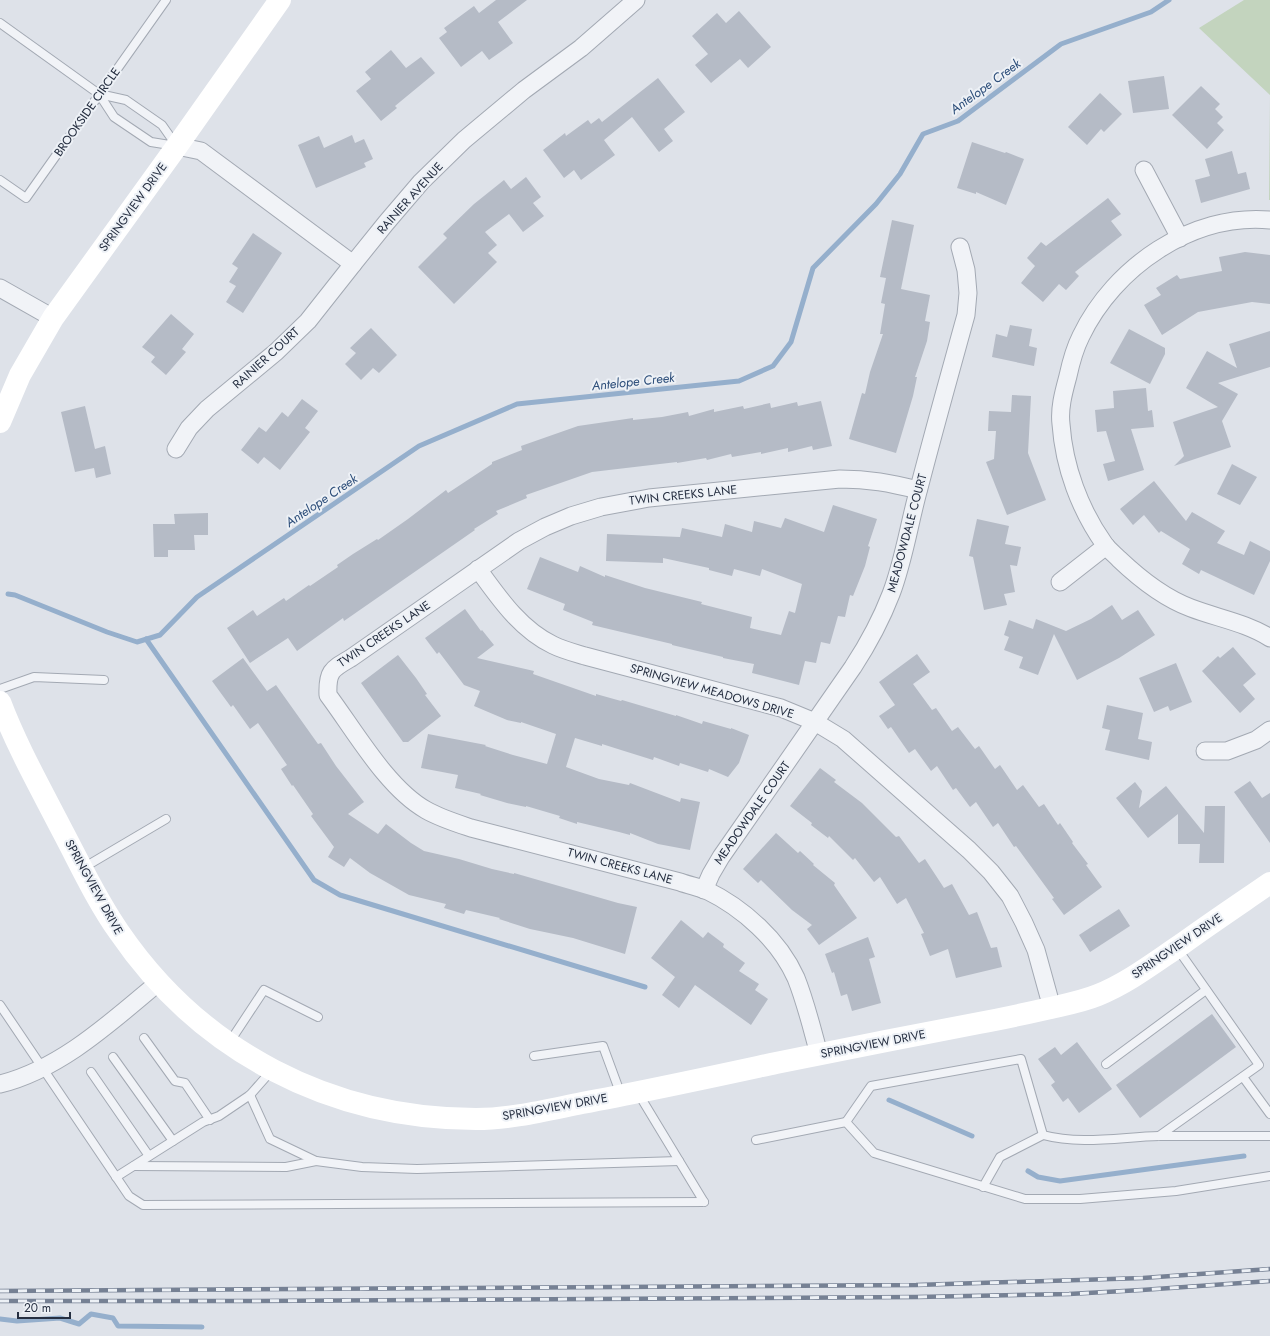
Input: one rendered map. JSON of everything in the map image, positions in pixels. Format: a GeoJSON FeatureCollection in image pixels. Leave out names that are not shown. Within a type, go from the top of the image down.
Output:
{"type":"FeatureCollection","features":[{"type":"Feature","properties":{"kind":"street","name":"SPRINGVIEW DRIVE"},"geometry":{"type":"LineString","coordinates":[[0,422],[20,375],[53,318],[280,0]]}},
{"type":"Feature","properties":{"kind":"street","name":"RAINIER AVENUE"},"geometry":{"type":"LineString","coordinates":[[353,264],[421,182],[464,140],[524,90],[580,48],[636,0]]}},
{"type":"Feature","properties":{"kind":"street"},"geometry":{"type":"LineString","coordinates":[[177,146],[201,151],[353,264]]}},
{"type":"Feature","properties":{"kind":"street"},"geometry":{"type":"LineString","coordinates":[[1144,170],[1180,238]]}},
{"type":"Feature","properties":{"kind":"street"},"geometry":{"type":"LineString","coordinates":[[1270,220],[1239,220],[1209,226],[1180,238],[1154,252],[1131,269],[1096,309],[1080,336],[1070,365],[1063,394],[1060,423],[1064,453],[1074,487],[1086,514],[1106,546],[1134,573],[1164,595],[1190,608],[1236,622],[1270,638]]}},
{"type":"Feature","properties":{"kind":"street","name":"MEADOWDALE COURT"},"geometry":{"type":"LineString","coordinates":[[704,890],[720,856],[853,667],[881,619],[891,594],[900,566],[918,490],[966,315],[968,293],[966,270],[960,247]]}},
{"type":"Feature","properties":{"kind":"street","name":"RAINIER COURT"},"geometry":{"type":"LineString","coordinates":[[176,449],[189,428],[207,409],[276,352],[308,321],[353,264]]}},
{"type":"Feature","properties":{"kind":"street"},"geometry":{"type":"LineString","coordinates":[[0,288],[53,318]]}},
{"type":"Feature","properties":{"kind":"street","name":"TWIN CREEKS LANE"},"geometry":{"type":"LineString","coordinates":[[819,1054],[796,977],[783,955],[748,917],[729,903],[704,890],[680,882],[471,828],[447,820],[425,810],[401,792],[380,767],[328,695],[327,680],[334,668],[351,658],[520,541],[545,527],[595,508],[625,501],[840,479],[865,479],[918,490]]}},
{"type":"Feature","properties":{"kind":"street"},"geometry":{"type":"LineString","coordinates":[[1060,582],[1106,546]]}},
{"type":"Feature","properties":{"kind":"street","name":"SPRINGVIEW MEADOWS DRIVE"},"geometry":{"type":"LineString","coordinates":[[478,569],[510,612],[529,629],[553,645],[585,656],[782,708],[815,722],[843,739],[992,872],[1010,896],[1024,922],[1036,950],[1052,1008]]}},
{"type":"Feature","properties":{"kind":"street","name":"SPRINGVIEW DRIVE"},"geometry":{"type":"LineString","coordinates":[[0,702],[23,755],[101,904],[117,930],[136,956],[184,1009],[228,1044],[273,1070],[317,1090],[346,1101],[384,1110],[448,1118],[479,1119],[514,1116],[629,1094],[1076,1002],[1098,995],[1147,968],[1270,882]]}},
{"type":"Feature","properties":{"kind":"street"},"geometry":{"type":"LineString","coordinates":[[1205,752],[1227,751],[1256,740],[1270,730]]}},
{"type":"Feature","properties":{"kind":"street"},"geometry":{"type":"LineString","coordinates":[[0,1084],[12,1081],[52,1063],[107,1026],[159,982]]}},
{"type":"Feature","properties":{"kind":"lane","name":"BROOKSIDE CIRCLE"},"geometry":{"type":"LineString","coordinates":[[0,180],[26,198],[166,0]]}},
{"type":"Feature","properties":{"kind":"lane"},"geometry":{"type":"LineString","coordinates":[[0,23],[99,94],[114,117],[151,142],[177,146]]}},
{"type":"Feature","properties":{"kind":"lane"},"geometry":{"type":"LineString","coordinates":[[99,94],[126,100],[162,125],[177,146]]}},
{"type":"Feature","properties":{"kind":"lane"},"geometry":{"type":"LineString","coordinates":[[0,689],[34,677],[104,680]]}},
{"type":"Feature","properties":{"kind":"lane"},"geometry":{"type":"LineString","coordinates":[[83,869],[166,819]]}},
{"type":"Feature","properties":{"kind":"lane"},"geometry":{"type":"LineString","coordinates":[[1159,1136],[1259,1065],[1176,948]]}},
{"type":"Feature","properties":{"kind":"lane"},"geometry":{"type":"LineString","coordinates":[[228,1044],[264,990],[318,1017]]}},
{"type":"Feature","properties":{"kind":"lane"},"geometry":{"type":"LineString","coordinates":[[1106,1064],[1206,990]]}},
{"type":"Feature","properties":{"kind":"lane"},"geometry":{"type":"LineString","coordinates":[[0,1005],[129,1196],[143,1205],[704,1202],[679,1161],[629,1094],[603,1046],[534,1056]]}},
{"type":"Feature","properties":{"kind":"lane"},"geometry":{"type":"LineString","coordinates":[[144,1038],[175,1081],[185,1083],[210,1120]]}},
{"type":"Feature","properties":{"kind":"lane"},"geometry":{"type":"LineString","coordinates":[[113,1057],[173,1141]]}},
{"type":"Feature","properties":{"kind":"lane"},"geometry":{"type":"LineString","coordinates":[[756,1140],[846,1122],[871,1086],[1021,1060],[1043,1135]]}},
{"type":"Feature","properties":{"kind":"lane"},"geometry":{"type":"LineString","coordinates":[[116,1177],[203,1122],[219,1116],[250,1095],[273,1070]]}},
{"type":"Feature","properties":{"kind":"lane"},"geometry":{"type":"LineString","coordinates":[[91,1072],[149,1156]]}},
{"type":"Feature","properties":{"kind":"lane"},"geometry":{"type":"LineString","coordinates":[[1243,1077],[1270,1114]]}},
{"type":"Feature","properties":{"kind":"lane"},"geometry":{"type":"LineString","coordinates":[[250,1095],[270,1139],[316,1161],[362,1167],[417,1169],[679,1161]]}},
{"type":"Feature","properties":{"kind":"lane"},"geometry":{"type":"LineString","coordinates":[[846,1122],[874,1153],[1025,1199],[1080,1199],[1176,1191],[1270,1176]]}},
{"type":"Feature","properties":{"kind":"lane"},"geometry":{"type":"LineString","coordinates":[[983,1187],[1000,1157],[1043,1135],[1057,1139],[1096,1140],[1159,1136],[1270,1136]]}},
{"type":"Feature","properties":{"kind":"lane"},"geometry":{"type":"LineString","coordinates":[[134,1166],[286,1167],[316,1161]]}},
{"type":"Feature","properties":{"kind":"green space"},"geometry":{"type":"Polygon","coordinates":[[[1244,0],[1270,0],[1270,95],[1199,28],[1244,0]]]}},
{"type":"Feature","properties":{"kind":"green space"},"geometry":{"type":"Polygon","coordinates":[[[1270,95],[1270,200],[1269,200],[1270,95]]]}},
{"type":"Feature","properties":{"kind":"building"},"geometry":{"type":"Polygon","coordinates":[[[496,0],[527,0],[498,22],[513,43],[489,60],[482,51],[461,67],[439,38],[447,32],[444,28],[474,6],[479,13],[496,0]]]}},
{"type":"Feature","properties":{"kind":"building"},"geometry":{"type":"Polygon","coordinates":[[[739,11],[771,47],[748,68],[740,59],[711,83],[695,65],[708,54],[692,36],[717,13],[726,23],[739,11]]]}},
{"type":"Feature","properties":{"kind":"building"},"geometry":{"type":"Polygon","coordinates":[[[391,50],[406,68],[421,57],[435,73],[395,106],[397,108],[381,121],[356,91],[371,79],[365,72],[391,50]]]}},
{"type":"Feature","properties":{"kind":"building"},"geometry":{"type":"Polygon","coordinates":[[[1164,76],[1169,109],[1133,113],[1128,81],[1164,76]]]}},
{"type":"Feature","properties":{"kind":"building"},"geometry":{"type":"Polygon","coordinates":[[[658,78],[685,112],[664,129],[673,141],[659,152],[632,117],[604,140],[615,155],[581,180],[574,170],[564,178],[543,150],[565,133],[566,136],[588,120],[591,124],[599,118],[602,122],[658,78]]]}},
{"type":"Feature","properties":{"kind":"building"},"geometry":{"type":"Polygon","coordinates":[[[1201,86],[1220,104],[1215,109],[1223,117],[1217,123],[1224,130],[1207,149],[1172,115],[1201,86]]]}},
{"type":"Feature","properties":{"kind":"building"},"geometry":{"type":"Polygon","coordinates":[[[1100,93],[1122,114],[1104,132],[1101,129],[1087,145],[1068,127],[1100,93]]]}},
{"type":"Feature","properties":{"kind":"building"},"geometry":{"type":"Polygon","coordinates":[[[352,135],[355,143],[364,139],[373,159],[364,163],[366,167],[316,188],[298,145],[319,136],[324,148],[352,135]]]}},
{"type":"Feature","properties":{"kind":"building"},"geometry":{"type":"Polygon","coordinates":[[[972,142],[1024,159],[1006,205],[976,192],[976,194],[957,188],[972,142]]]}},
{"type":"Feature","properties":{"kind":"building"},"geometry":{"type":"Polygon","coordinates":[[[1232,151],[1238,174],[1246,172],[1250,189],[1201,203],[1195,180],[1210,176],[1205,159],[1232,151]]]}},
{"type":"Feature","properties":{"kind":"building"},"geometry":{"type":"Polygon","coordinates":[[[526,177],[541,197],[533,203],[544,216],[523,232],[509,214],[485,232],[497,245],[488,253],[497,262],[454,304],[418,267],[447,238],[443,234],[474,204],[504,180],[511,189],[526,177]]]}},
{"type":"Feature","properties":{"kind":"building"},"geometry":{"type":"Polygon","coordinates":[[[1108,198],[1121,214],[1111,221],[1122,235],[1075,272],[1079,276],[1066,290],[1059,284],[1043,302],[1021,283],[1035,266],[1027,258],[1041,242],[1046,246],[1108,198]]]}},
{"type":"Feature","properties":{"kind":"building"},"geometry":{"type":"Polygon","coordinates":[[[892,220],[914,225],[901,289],[930,295],[925,321],[930,322],[927,341],[915,377],[917,377],[913,396],[896,453],[849,439],[862,393],[865,394],[870,372],[883,334],[880,334],[885,304],[881,303],[886,278],[880,277],[892,220]]]}},
{"type":"Feature","properties":{"kind":"building"},"geometry":{"type":"Polygon","coordinates":[[[253,233],[282,253],[243,313],[226,302],[236,286],[229,282],[238,268],[232,264],[253,233]]]}},
{"type":"Feature","properties":{"kind":"building"},"geometry":{"type":"Polygon","coordinates":[[[1245,252],[1270,255],[1270,304],[1252,302],[1198,312],[1162,335],[1144,305],[1161,295],[1156,288],[1177,275],[1180,279],[1222,271],[1219,257],[1245,252]]]}},
{"type":"Feature","properties":{"kind":"building"},"geometry":{"type":"Polygon","coordinates":[[[171,314],[194,334],[182,349],[186,352],[166,375],[151,362],[155,357],[142,347],[171,314]]]}},
{"type":"Feature","properties":{"kind":"building"},"geometry":{"type":"Polygon","coordinates":[[[1010,325],[1032,329],[1029,346],[1037,348],[1034,366],[992,357],[996,334],[1007,337],[1010,325]]]}},
{"type":"Feature","properties":{"kind":"building"},"geometry":{"type":"Polygon","coordinates":[[[371,328],[397,355],[379,373],[373,368],[361,380],[345,364],[356,353],[350,348],[371,328]]]}},
{"type":"Feature","properties":{"kind":"building"},"geometry":{"type":"Polygon","coordinates":[[[1129,329],[1165,348],[1165,354],[1150,384],[1110,363],[1129,329]]]}},
{"type":"Feature","properties":{"kind":"building"},"geometry":{"type":"Polygon","coordinates":[[[1270,331],[1270,367],[1218,383],[1238,394],[1222,421],[1231,447],[1174,466],[1184,456],[1173,422],[1218,407],[1186,388],[1207,351],[1237,368],[1229,344],[1270,331]]]}},
{"type":"Feature","properties":{"kind":"building"},"geometry":{"type":"Polygon","coordinates":[[[1146,388],[1148,411],[1152,410],[1154,427],[1131,429],[1144,470],[1108,481],[1103,464],[1115,461],[1106,431],[1097,432],[1095,410],[1114,408],[1113,391],[1146,388]]]}},
{"type":"Feature","properties":{"kind":"building"},"geometry":{"type":"Polygon","coordinates":[[[1012,395],[1031,396],[1028,453],[1046,500],[1007,515],[986,462],[994,459],[996,431],[988,431],[989,411],[1011,412],[1012,395]]]}},
{"type":"Feature","properties":{"kind":"building"},"geometry":{"type":"Polygon","coordinates":[[[302,399],[318,411],[305,428],[310,432],[280,470],[264,457],[258,464],[241,450],[259,427],[266,432],[282,412],[288,417],[302,399]]]}},
{"type":"Feature","properties":{"kind":"building"},"geometry":{"type":"Polygon","coordinates":[[[821,401],[832,446],[813,450],[812,446],[788,452],[788,448],[761,454],[761,452],[732,457],[731,454],[707,460],[706,458],[677,463],[592,472],[526,495],[527,498],[496,511],[498,514],[474,529],[475,530],[344,621],[343,618],[297,651],[288,638],[250,663],[227,628],[253,610],[257,616],[284,598],[286,601],[338,567],[337,565],[353,554],[377,539],[378,540],[446,490],[448,493],[492,464],[492,462],[522,450],[521,446],[578,426],[633,418],[633,420],[662,417],[688,412],[689,416],[714,409],[714,412],[743,406],[744,409],[770,403],[771,408],[797,402],[798,406],[821,401]]]}},
{"type":"Feature","properties":{"kind":"building"},"geometry":{"type":"Polygon","coordinates":[[[85,406],[95,449],[105,446],[111,474],[96,478],[94,468],[75,472],[61,412],[85,406]]]}},
{"type":"Feature","properties":{"kind":"building"},"geometry":{"type":"Polygon","coordinates":[[[1232,464],[1257,477],[1240,505],[1217,494],[1232,464]]]}},
{"type":"Feature","properties":{"kind":"building"},"geometry":{"type":"Polygon","coordinates":[[[1154,481],[1186,521],[1192,512],[1225,531],[1217,543],[1244,555],[1250,541],[1270,551],[1270,561],[1254,595],[1201,570],[1199,574],[1182,564],[1190,549],[1161,531],[1159,533],[1144,515],[1133,525],[1120,509],[1154,481]]]}},
{"type":"Feature","properties":{"kind":"building"},"geometry":{"type":"Polygon","coordinates":[[[833,505],[877,519],[868,546],[870,547],[865,566],[853,596],[850,595],[845,617],[838,616],[830,644],[821,642],[816,663],[805,661],[799,685],[752,673],[754,664],[723,658],[592,625],[593,622],[563,610],[565,604],[527,589],[540,557],[578,572],[580,566],[605,577],[605,575],[645,588],[702,602],[701,604],[752,617],[750,628],[781,635],[789,611],[795,613],[802,584],[762,569],[760,576],[734,569],[732,576],[709,570],[709,568],[663,558],[663,563],[606,561],[607,534],[680,537],[682,528],[722,537],[725,524],[752,532],[754,521],[781,528],[785,518],[824,532],[833,505]]]}},
{"type":"Feature","properties":{"kind":"building"},"geometry":{"type":"Polygon","coordinates":[[[208,513],[208,535],[194,535],[195,550],[168,550],[168,557],[154,557],[153,524],[175,524],[174,514],[208,513]]]}},
{"type":"Feature","properties":{"kind":"building"},"geometry":{"type":"Polygon","coordinates":[[[977,519],[1009,526],[1005,544],[1021,547],[1017,566],[1010,565],[1015,592],[1004,594],[1007,605],[984,610],[973,557],[969,556],[977,519]]]}},
{"type":"Feature","properties":{"kind":"building"},"geometry":{"type":"Polygon","coordinates":[[[1112,605],[1122,620],[1138,610],[1155,635],[1119,658],[1077,680],[1054,634],[1038,675],[1019,668],[1023,657],[1004,650],[1009,637],[1004,635],[1009,620],[1033,629],[1036,619],[1066,631],[1091,619],[1112,605]]]}},
{"type":"Feature","properties":{"kind":"building"},"geometry":{"type":"Polygon","coordinates":[[[465,609],[481,631],[482,630],[494,645],[477,658],[534,671],[533,674],[596,696],[596,694],[622,700],[702,724],[703,721],[731,728],[749,735],[739,763],[728,777],[709,769],[708,772],[680,763],[679,766],[654,757],[653,760],[602,744],[602,746],[575,738],[566,767],[599,779],[629,785],[630,783],[680,802],[681,798],[700,802],[690,850],[658,844],[630,833],[630,835],[577,822],[577,824],[559,818],[560,816],[455,788],[458,775],[421,768],[428,734],[486,745],[485,746],[513,755],[547,764],[556,734],[521,722],[507,720],[474,706],[480,691],[464,685],[439,652],[437,654],[425,638],[465,609]]]}},
{"type":"Feature","properties":{"kind":"building"},"geometry":{"type":"Polygon","coordinates":[[[1233,647],[1256,674],[1243,685],[1255,699],[1240,713],[1202,671],[1218,656],[1220,658],[1233,647]]]}},
{"type":"Feature","properties":{"kind":"building"},"geometry":{"type":"Polygon","coordinates":[[[917,654],[930,672],[913,684],[932,710],[936,708],[952,731],[958,727],[975,749],[979,746],[995,769],[1000,765],[1017,790],[1023,785],[1039,807],[1044,804],[1058,825],[1060,823],[1073,842],[1072,843],[1088,864],[1086,865],[1102,887],[1064,915],[1052,899],[1054,898],[1016,846],[1014,847],[998,823],[993,827],[976,802],[970,807],[956,788],[953,790],[937,766],[931,771],[915,749],[909,753],[891,727],[888,729],[879,716],[895,705],[879,682],[917,654]]]}},
{"type":"Feature","properties":{"kind":"building"},"geometry":{"type":"Polygon","coordinates":[[[398,655],[416,678],[427,694],[425,695],[441,716],[408,742],[403,742],[361,683],[398,655]]]}},
{"type":"Feature","properties":{"kind":"building"},"geometry":{"type":"Polygon","coordinates":[[[243,658],[267,691],[276,685],[318,744],[321,743],[336,766],[364,802],[348,814],[378,834],[386,824],[424,851],[459,859],[492,869],[514,873],[618,903],[637,907],[625,954],[573,938],[530,929],[499,919],[500,918],[466,910],[464,914],[444,908],[446,904],[409,895],[370,873],[350,858],[344,867],[328,857],[334,847],[311,816],[313,814],[281,769],[287,765],[258,723],[250,729],[233,705],[231,707],[212,681],[243,658]]]}},
{"type":"Feature","properties":{"kind":"building"},"geometry":{"type":"Polygon","coordinates":[[[1176,663],[1192,702],[1170,711],[1168,706],[1154,712],[1139,678],[1176,663]]]}},
{"type":"Feature","properties":{"kind":"building"},"geometry":{"type":"Polygon","coordinates":[[[1107,705],[1143,713],[1138,739],[1152,742],[1149,760],[1105,750],[1110,730],[1102,728],[1107,705]]]}},
{"type":"Feature","properties":{"kind":"building"},"geometry":{"type":"Polygon","coordinates":[[[820,768],[836,780],[834,782],[862,803],[896,837],[899,836],[919,863],[925,859],[944,888],[952,884],[969,915],[977,912],[991,948],[997,947],[1002,967],[956,978],[948,949],[930,956],[921,934],[924,933],[906,898],[897,904],[880,877],[874,882],[855,858],[853,860],[829,836],[828,838],[811,825],[812,823],[790,806],[820,768]]]}},
{"type":"Feature","properties":{"kind":"building"},"geometry":{"type":"Polygon","coordinates":[[[1250,781],[1262,798],[1270,793],[1270,843],[1234,792],[1250,781]]]}},
{"type":"Feature","properties":{"kind":"building"},"geometry":{"type":"Polygon","coordinates":[[[1135,782],[1142,791],[1139,808],[1166,786],[1204,833],[1205,806],[1225,806],[1224,863],[1199,863],[1200,844],[1178,844],[1178,814],[1148,838],[1116,798],[1135,782]]]}},
{"type":"Feature","properties":{"kind":"building"},"geometry":{"type":"Polygon","coordinates":[[[776,833],[798,853],[800,851],[814,864],[813,865],[835,883],[834,885],[857,918],[819,945],[807,929],[812,925],[792,910],[761,880],[758,883],[743,869],[776,833]]]}},
{"type":"Feature","properties":{"kind":"building"},"geometry":{"type":"Polygon","coordinates":[[[1119,909],[1130,926],[1090,952],[1079,935],[1119,909]]]}},
{"type":"Feature","properties":{"kind":"building"},"geometry":{"type":"Polygon","coordinates":[[[681,920],[703,938],[708,932],[724,944],[723,947],[745,963],[739,971],[759,984],[755,990],[768,999],[751,1025],[695,985],[679,1008],[662,995],[675,977],[651,958],[681,920]]]}},
{"type":"Feature","properties":{"kind":"building"},"geometry":{"type":"Polygon","coordinates":[[[868,937],[875,957],[869,959],[881,1003],[852,1011],[847,994],[841,996],[834,972],[832,973],[825,954],[868,937]]]}},
{"type":"Feature","properties":{"kind":"building"},"geometry":{"type":"Polygon","coordinates":[[[1212,1014],[1236,1047],[1140,1118],[1116,1085],[1212,1014]]]}},
{"type":"Feature","properties":{"kind":"building"},"geometry":{"type":"Polygon","coordinates":[[[1077,1042],[1112,1089],[1079,1113],[1068,1098],[1063,1102],[1051,1085],[1055,1082],[1038,1059],[1055,1047],[1061,1055],[1077,1042]]]}},
{"type":"Feature","properties":{"kind":"waterway","name":"Antelope Creek"},"geometry":{"type":"LineString","coordinates":[[8,594],[15,595],[107,632],[137,642],[160,635],[197,597],[419,446],[517,404],[739,381],[773,366],[791,342],[813,268],[876,204],[900,174],[923,134],[958,121],[1061,44],[1151,12],[1169,0]]}},
{"type":"Feature","properties":{"kind":"waterway"},"geometry":{"type":"LineString","coordinates":[[146,639],[314,880],[340,895],[645,987]]}},
{"type":"Feature","properties":{"kind":"waterway"},"geometry":{"type":"LineString","coordinates":[[889,1100],[972,1136]]}},
{"type":"Feature","properties":{"kind":"waterway"},"geometry":{"type":"LineString","coordinates":[[1028,1171],[1038,1177],[1060,1181],[1244,1156]]}},
{"type":"Feature","properties":{"kind":"waterway"},"geometry":{"type":"LineString","coordinates":[[0,1319],[17,1321],[60,1318],[79,1324],[91,1314],[113,1318],[118,1326],[202,1327]]}},
{"type":"Feature","properties":{"kind":"railway"},"geometry":{"type":"LineString","coordinates":[[0,1291],[916,1285],[1143,1278],[1270,1269]]}},
{"type":"Feature","properties":{"kind":"railway"},"geometry":{"type":"LineString","coordinates":[[0,1301],[917,1297],[1069,1294],[1270,1281]]}}]}
